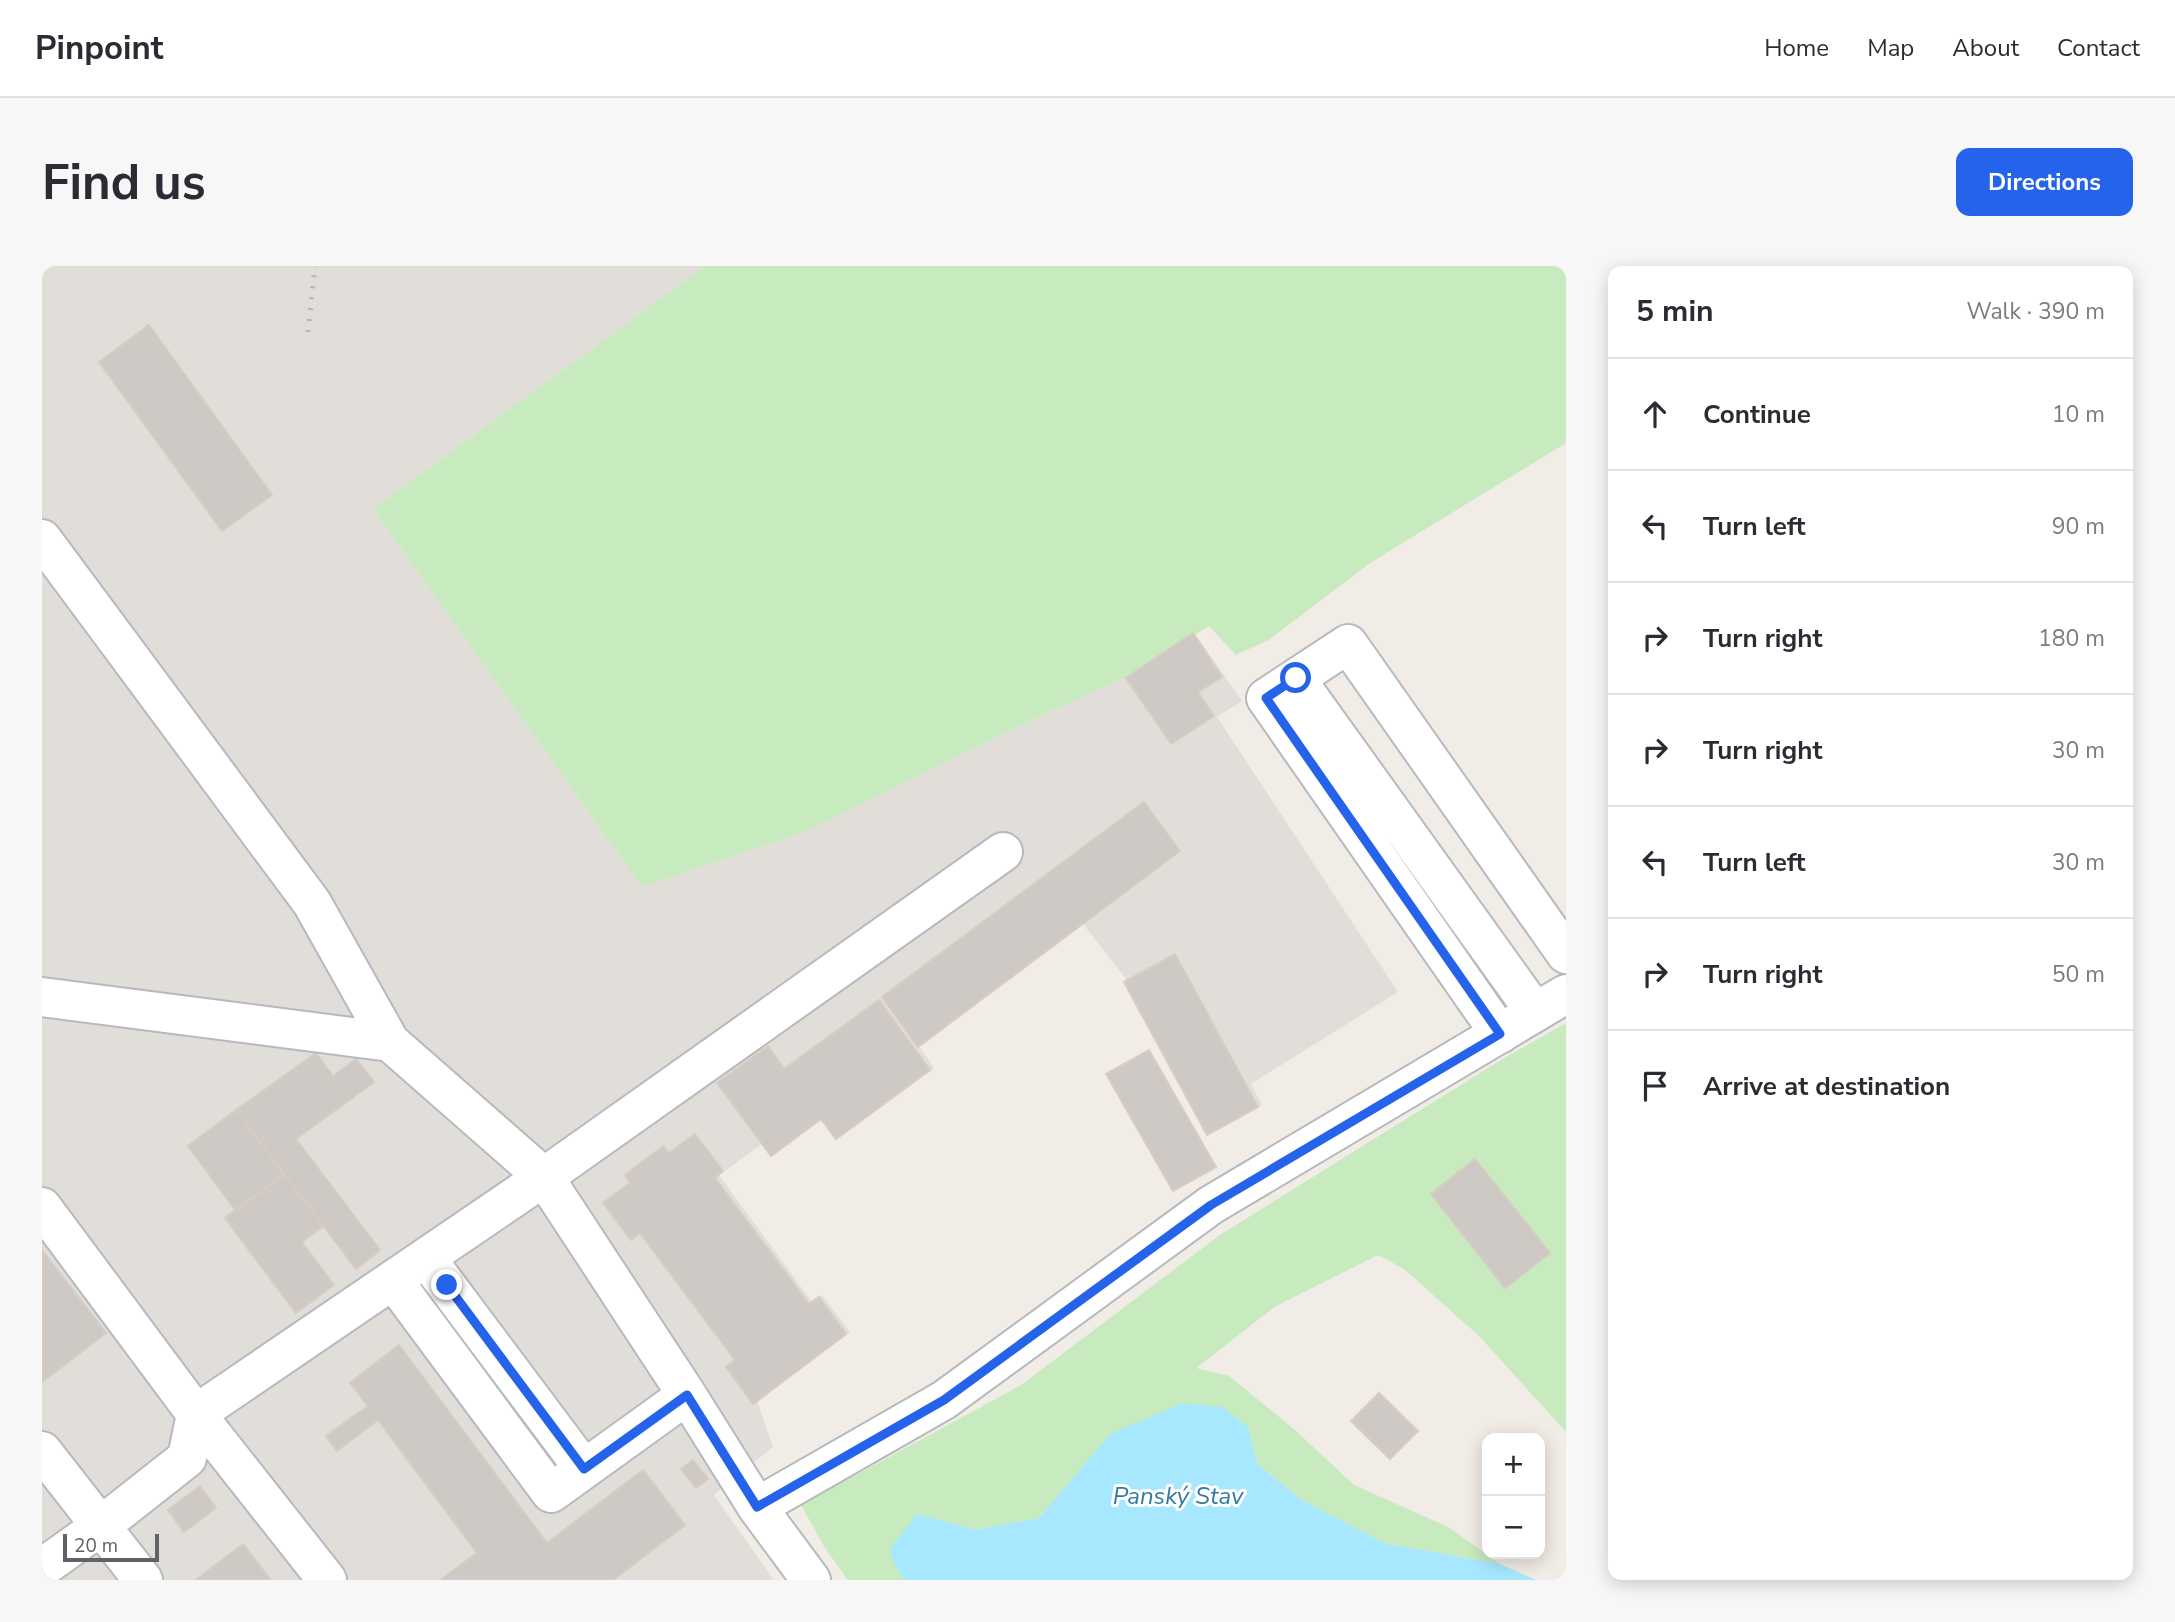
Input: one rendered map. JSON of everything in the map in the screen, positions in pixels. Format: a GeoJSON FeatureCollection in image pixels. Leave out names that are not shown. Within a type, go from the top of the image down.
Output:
{"type":"FeatureCollection","features":[{"type":"Feature","properties":{"kind":"street"},"geometry":{"type":"LineString","coordinates":[[42,539],[312,903],[390,1042],[544,1177],[757,1507],[811,1580]]}},
{"type":"Feature","properties":{"kind":"street"},"geometry":{"type":"LineString","coordinates":[[1500,1034],[1266,698],[1348,644],[1566,954]]}},
{"type":"Feature","properties":{"kind":"street"},"geometry":{"type":"LineString","coordinates":[[757,1507],[944,1400],[1211,1205],[1551,1003],[1296,678]]}},
{"type":"Feature","properties":{"kind":"street"},"geometry":{"type":"LineString","coordinates":[[42,1568],[187,1458],[196,1414],[544,1177],[1003,852]]}},
{"type":"Feature","properties":{"kind":"street"},"geometry":{"type":"LineString","coordinates":[[42,997],[390,1042]]}},
{"type":"Feature","properties":{"kind":"street"},"geometry":{"type":"LineString","coordinates":[[42,1207],[196,1414],[327,1580]]}},
{"type":"Feature","properties":{"kind":"street"},"geometry":{"type":"LineString","coordinates":[[426,1258],[584,1469]]}},
{"type":"Feature","properties":{"kind":"street"},"geometry":{"type":"LineString","coordinates":[[393,1280],[551,1493],[687,1395]]}},
{"type":"Feature","properties":{"kind":"street"},"geometry":{"type":"LineString","coordinates":[[42,1451],[143,1580]]}},
{"type":"Feature","properties":{"kind":"shaded area"},"geometry":{"type":"Polygon","coordinates":[[[42,266],[705,266],[373,509],[642,887],[799,834],[1133,674],[1195,634],[1242,701],[1217,717],[1398,992],[1251,1084],[1262,1105],[1215,1130],[1127,980],[1083,924],[919,1046],[934,1068],[840,1137],[825,1117],[774,1154],[765,1142],[719,1175],[812,1302],[822,1295],[850,1332],[757,1401],[773,1447],[714,1495],[774,1580],[42,1580],[42,266]]]}},
{"type":"Feature","properties":{"kind":"green space"},"geometry":{"type":"Polygon","coordinates":[[[705,266],[1566,266],[1566,443],[1370,563],[1270,639],[1236,655],[1209,626],[1133,674],[799,834],[642,887],[373,509],[705,266]]]}},
{"type":"Feature","properties":{"kind":"green space"},"geometry":{"type":"Polygon","coordinates":[[[1566,1023],[1566,1432],[1479,1336],[1404,1269],[1378,1255],[1276,1306],[1196,1368],[1229,1376],[1295,1430],[1354,1485],[1450,1528],[1482,1551],[1482,1559],[1493,1559],[1500,1564],[1384,1543],[1300,1499],[1257,1464],[1248,1427],[1110,1434],[1039,1518],[976,1530],[917,1514],[893,1562],[905,1580],[848,1580],[825,1548],[801,1505],[1021,1385],[1220,1235],[1501,1060],[1566,1023]]]}},
{"type":"Feature","properties":{"kind":"water","name":"Panský Stav"},"geometry":{"type":"Polygon","coordinates":[[[1183,1403],[1222,1407],[1248,1427],[1257,1464],[1300,1499],[1384,1543],[1500,1564],[1536,1580],[905,1580],[893,1562],[890,1549],[917,1514],[976,1530],[1039,1518],[1110,1434],[1183,1403]]]}},
{"type":"Feature","properties":{"kind":"building"},"geometry":{"type":"Polygon","coordinates":[[[149,325],[272,495],[222,531],[99,362],[149,325]]]}},
{"type":"Feature","properties":{"kind":"building"},"geometry":{"type":"Polygon","coordinates":[[[1193,633],[1222,677],[1198,692],[1214,716],[1171,744],[1126,678],[1193,633]]]}},
{"type":"Feature","properties":{"kind":"building"},"geometry":{"type":"Polygon","coordinates":[[[1144,802],[1180,851],[918,1047],[882,997],[1144,802]]]}},
{"type":"Feature","properties":{"kind":"building"},"geometry":{"type":"Polygon","coordinates":[[[1175,954],[1258,1107],[1207,1135],[1124,982],[1175,954]]]}},
{"type":"Feature","properties":{"kind":"building"},"geometry":{"type":"Polygon","coordinates":[[[879,1000],[930,1070],[836,1139],[821,1119],[771,1156],[717,1083],[768,1046],[784,1069],[879,1000]]]}},
{"type":"Feature","properties":{"kind":"building"},"geometry":{"type":"Polygon","coordinates":[[[1149,1050],[1216,1167],[1173,1191],[1106,1074],[1149,1050]]]}},
{"type":"Feature","properties":{"kind":"building"},"geometry":{"type":"Polygon","coordinates":[[[316,1053],[333,1076],[356,1059],[374,1082],[296,1139],[380,1250],[356,1269],[236,1110],[316,1053]]]}},
{"type":"Feature","properties":{"kind":"building"},"geometry":{"type":"Polygon","coordinates":[[[236,1110],[284,1174],[236,1211],[188,1146],[236,1110]]]}},
{"type":"Feature","properties":{"kind":"building"},"geometry":{"type":"Polygon","coordinates":[[[695,1134],[723,1171],[715,1178],[809,1304],[819,1297],[846,1334],[753,1404],[726,1367],[735,1360],[640,1233],[631,1240],[603,1203],[630,1183],[625,1175],[663,1146],[669,1153],[695,1134]]]}},
{"type":"Feature","properties":{"kind":"building"},"geometry":{"type":"Polygon","coordinates":[[[1475,1159],[1550,1253],[1505,1288],[1431,1194],[1475,1159]]]}},
{"type":"Feature","properties":{"kind":"building"},"geometry":{"type":"Polygon","coordinates":[[[284,1174],[323,1226],[302,1242],[334,1285],[296,1313],[225,1218],[284,1174]]]}},
{"type":"Feature","properties":{"kind":"building"},"geometry":{"type":"Polygon","coordinates":[[[42,1250],[106,1333],[42,1382],[42,1250]]]}},
{"type":"Feature","properties":{"kind":"building"},"geometry":{"type":"Polygon","coordinates":[[[399,1345],[547,1543],[643,1470],[685,1525],[613,1580],[440,1580],[477,1553],[378,1420],[337,1451],[326,1436],[368,1406],[350,1383],[399,1345]]]}},
{"type":"Feature","properties":{"kind":"building"},"geometry":{"type":"Polygon","coordinates":[[[1379,1393],[1418,1431],[1390,1459],[1351,1421],[1379,1393]]]}},
{"type":"Feature","properties":{"kind":"building"},"geometry":{"type":"Polygon","coordinates":[[[693,1460],[708,1479],[696,1488],[681,1469],[693,1460]]]}},
{"type":"Feature","properties":{"kind":"building"},"geometry":{"type":"Polygon","coordinates":[[[200,1486],[216,1508],[184,1532],[168,1510],[200,1486]]]}},
{"type":"Feature","properties":{"kind":"building"},"geometry":{"type":"Polygon","coordinates":[[[243,1544],[271,1580],[196,1580],[243,1544]]]}},
{"type":"Feature","properties":{"kind":"railway"},"geometry":{"type":"LineString","coordinates":[[308,332],[315,266]]}},
{"type":"Feature","properties":{"kind":"route"},"geometry":{"type":"LineString","coordinates":[[447,1285],[584,1469],[687,1395],[757,1507],[944,1400],[1211,1205],[1500,1034],[1266,698],[1296,678]]}}]}
